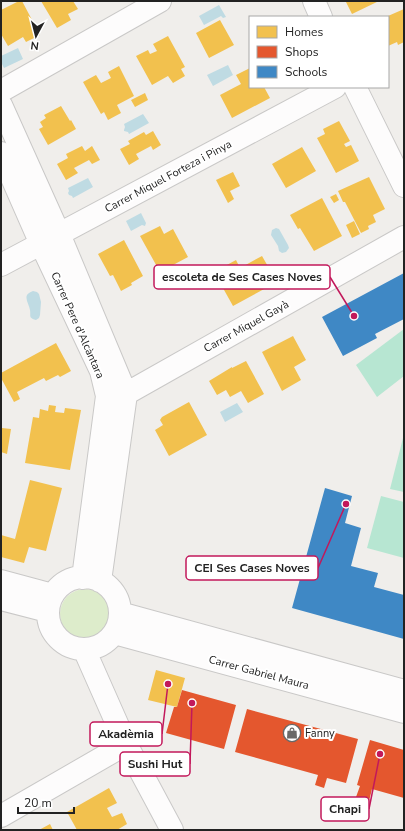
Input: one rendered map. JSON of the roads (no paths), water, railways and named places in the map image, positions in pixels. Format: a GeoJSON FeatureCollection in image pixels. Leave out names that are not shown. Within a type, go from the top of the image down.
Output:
{"type":"FeatureCollection","features":[{"type":"Feature","properties":{"kind":"street"},"geometry":{"type":"LineString","coordinates":[[1,91],[160,1]]}},
{"type":"Feature","properties":{"kind":"street"},"geometry":{"type":"LineString","coordinates":[[314,1],[322,16]]}},
{"type":"Feature","properties":{"kind":"street","name":"Carrer Miquel Forteza i Pinya"},"geometry":{"type":"LineString","coordinates":[[1,265],[333,88]]}},
{"type":"Feature","properties":{"kind":"street"},"geometry":{"type":"LineString","coordinates":[[355,88],[404,186]]}},
{"type":"Feature","properties":{"kind":"street"},"geometry":{"type":"LineString","coordinates":[[1,105],[50,239]]}},
{"type":"Feature","properties":{"kind":"street","name":"Carrer Pere d'Alcàntara"},"geometry":{"type":"LineString","coordinates":[[1,153],[50,239],[101,371],[116,395]]}},
{"type":"Feature","properties":{"kind":"street","name":"Carrer Miquel Gayà"},"geometry":{"type":"LineString","coordinates":[[116,395],[404,237]]}},
{"type":"Feature","properties":{"kind":"street"},"geometry":{"type":"LineString","coordinates":[[92,579],[116,395]]}},
{"type":"Feature","properties":{"kind":"street"},"geometry":{"type":"LineString","coordinates":[[78,578],[92,579],[110,588],[116,596],[119,605],[117,623],[106,641],[96,647],[84,649],[73,647],[63,642],[51,628],[48,619],[50,603],[59,587],[68,581],[78,578]]}},
{"type":"Feature","properties":{"kind":"street"},"geometry":{"type":"LineString","coordinates":[[1,581],[50,603]]}},
{"type":"Feature","properties":{"kind":"street"},"geometry":{"type":"LineString","coordinates":[[1,599],[50,603]]}},
{"type":"Feature","properties":{"kind":"street","name":"Carrer Gabriel Maura"},"geometry":{"type":"LineString","coordinates":[[117,623],[404,691]]}},
{"type":"Feature","properties":{"kind":"street","name":"Carrer Gabriel Maura"},"geometry":{"type":"LineString","coordinates":[[117,623],[404,712]]}},
{"type":"Feature","properties":{"kind":"street"},"geometry":{"type":"LineString","coordinates":[[84,649],[126,744],[172,830]]}},
{"type":"Feature","properties":{"kind":"street"},"geometry":{"type":"LineString","coordinates":[[1,816],[126,744]]}},
{"type":"Feature","properties":{"kind":"water"},"geometry":{"type":"Polygon","coordinates":[[[219,5],[226,17],[223,18],[221,16],[204,25],[199,16],[219,5]]]}},
{"type":"Feature","properties":{"kind":"water"},"geometry":{"type":"Polygon","coordinates":[[[18,48],[23,59],[4,68],[1,62],[1,56],[18,48]]]}},
{"type":"Feature","properties":{"kind":"water"},"geometry":{"type":"Polygon","coordinates":[[[228,65],[233,75],[213,86],[207,75],[228,65]]]}},
{"type":"Feature","properties":{"kind":"water"},"geometry":{"type":"Polygon","coordinates":[[[143,114],[149,123],[129,134],[128,132],[124,131],[124,124],[143,114]]]}},
{"type":"Feature","properties":{"kind":"water"},"geometry":{"type":"Polygon","coordinates":[[[88,178],[93,187],[73,198],[69,195],[68,188],[88,178]]]}},
{"type":"Feature","properties":{"kind":"water"},"geometry":{"type":"Polygon","coordinates":[[[141,213],[146,223],[145,226],[142,225],[131,231],[126,221],[141,213]]]}},
{"type":"Feature","properties":{"kind":"water"},"geometry":{"type":"Polygon","coordinates":[[[276,228],[279,229],[288,245],[289,248],[286,252],[282,253],[279,251],[278,246],[271,235],[272,230],[276,228]]]}},
{"type":"Feature","properties":{"kind":"water"},"geometry":{"type":"Polygon","coordinates":[[[33,291],[39,294],[41,302],[40,315],[36,320],[30,316],[27,299],[27,295],[33,291]]]}},
{"type":"Feature","properties":{"kind":"water"},"geometry":{"type":"Polygon","coordinates":[[[237,403],[243,412],[225,422],[220,412],[237,403]]]}},
{"type":"Feature","properties":{"kind":"place","name":"escoleta de Ses Cases Noves"},"geometry":{"type":"Point","coordinates":[354,316]}},
{"type":"Feature","properties":{"kind":"place","name":"CEI Ses Cases Noves"},"geometry":{"type":"Point","coordinates":[346,504]}},
{"type":"Feature","properties":{"kind":"place","name":"Akadèmia"},"geometry":{"type":"Point","coordinates":[168,684]}},
{"type":"Feature","properties":{"kind":"place","name":"Sushi Hut"},"geometry":{"type":"Point","coordinates":[192,703]}},
{"type":"Feature","properties":{"kind":"place","name":"Fanny"},"geometry":{"type":"Point","coordinates":[292,733]}},
{"type":"Feature","properties":{"kind":"place","name":"Chapi"},"geometry":{"type":"Point","coordinates":[380,754]}}]}
